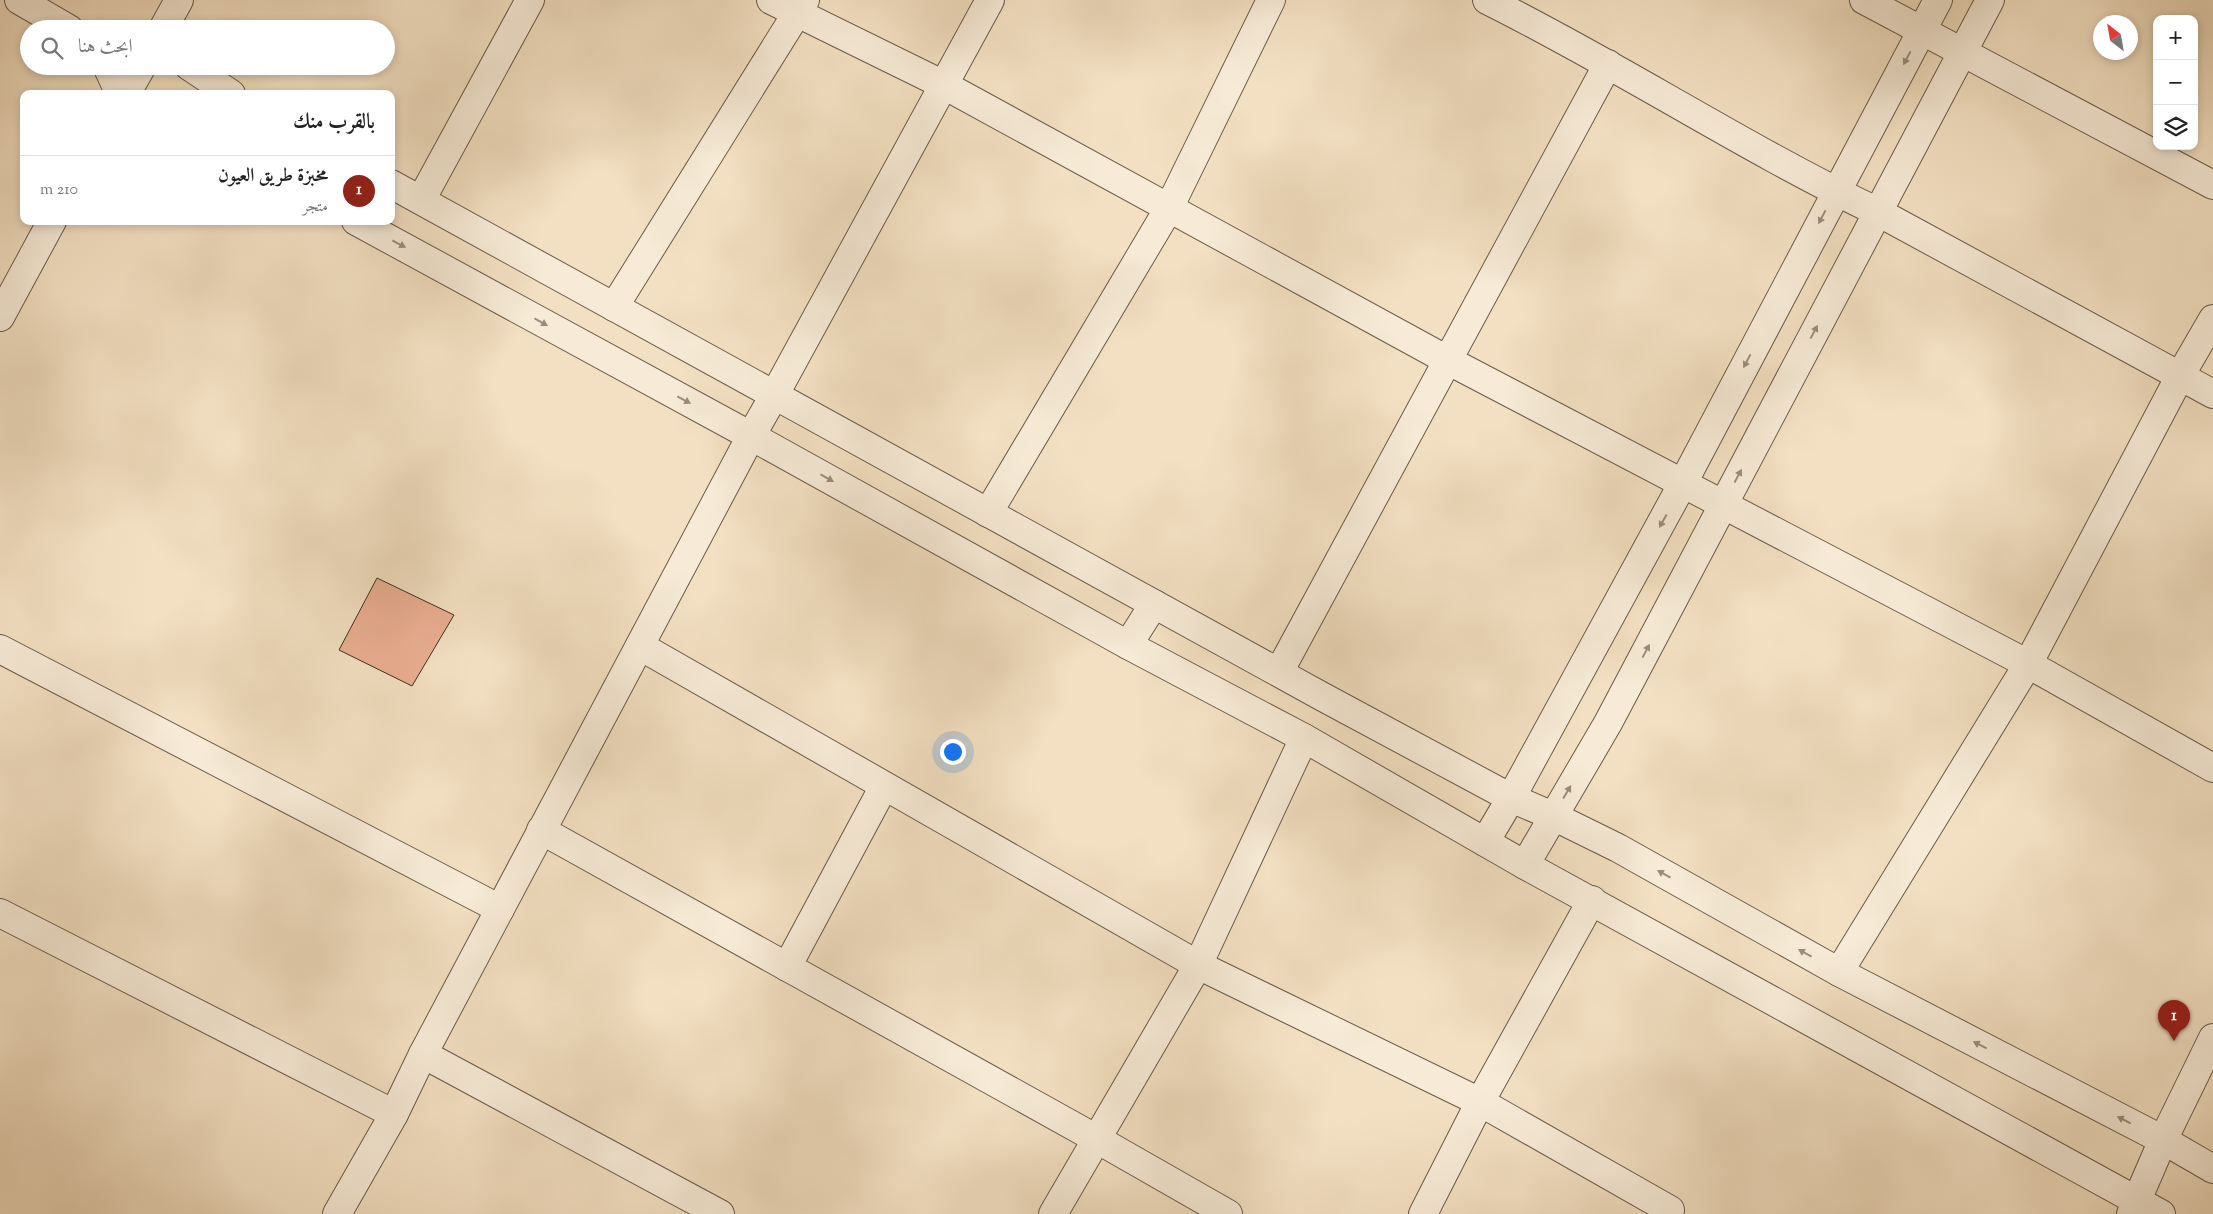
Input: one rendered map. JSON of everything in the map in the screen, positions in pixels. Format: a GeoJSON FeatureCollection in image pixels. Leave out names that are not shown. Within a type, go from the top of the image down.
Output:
{"type":"FeatureCollection","features":[{"type":"Feature","properties":{"kind":"street"},"geometry":{"type":"LineString","coordinates":[[19,0],[53,20]]}},
{"type":"Feature","properties":{"kind":"street"},"geometry":{"type":"LineString","coordinates":[[168,20],[179,0]]}},
{"type":"Feature","properties":{"kind":"street"},"geometry":{"type":"LineString","coordinates":[[421,200],[530,0]]}},
{"type":"Feature","properties":{"kind":"street"},"geometry":{"type":"LineString","coordinates":[[771,0],[801,7],[1449,361],[2028,664],[2213,768]]}},
{"type":"Feature","properties":{"kind":"street"},"geometry":{"type":"LineString","coordinates":[[337,1214],[394,1114],[423,1054],[750,436],[775,394],[990,0]]}},
{"type":"Feature","properties":{"kind":"street"},"geometry":{"type":"LineString","coordinates":[[988,513],[1169,208],[1271,0]]}},
{"type":"Feature","properties":{"kind":"street"},"geometry":{"type":"LineString","coordinates":[[1864,0],[2213,185]]}},
{"type":"Feature","properties":{"kind":"street"},"geometry":{"type":"LineString","coordinates":[[1485,842],[1511,798],[1683,483],[1938,0]]}},
{"type":"Feature","properties":{"kind":"street"},"geometry":{"type":"LineString","coordinates":[[1525,865],[1608,723],[1990,0]]}},
{"type":"Feature","properties":{"kind":"street"},"geometry":{"type":"LineString","coordinates":[[1496,2],[1835,192],[1878,212],[2213,394]]}},
{"type":"Feature","properties":{"kind":"street"},"geometry":{"type":"LineString","coordinates":[[614,307],[801,7]]}},
{"type":"Feature","properties":{"kind":"street"},"geometry":{"type":"LineString","coordinates":[[1279,672],[1449,361],[1608,64]]}},
{"type":"Feature","properties":{"kind":"street"},"geometry":{"type":"LineString","coordinates":[[111,75],[118,90]]}},
{"type":"Feature","properties":{"kind":"street"},"geometry":{"type":"LineString","coordinates":[[128,90],[137,75]]}},
{"type":"Feature","properties":{"kind":"street"},"geometry":{"type":"LineString","coordinates":[[202,75],[225,90]]}},
{"type":"Feature","properties":{"kind":"street"},"geometry":{"type":"LineString","coordinates":[[395,186],[988,513],[1511,798],[1618,848],[1839,972],[2163,1140],[2213,1169]]}},
{"type":"Feature","properties":{"kind":"street"},"geometry":{"type":"LineString","coordinates":[[0,317],[50,225]]}},
{"type":"Feature","properties":{"kind":"street"},"geometry":{"type":"LineString","coordinates":[[363,225],[1128,644],[1304,738],[1525,865],[1592,900],[2134,1207],[2161,1214]]}},
{"type":"Feature","properties":{"kind":"street"},"geometry":{"type":"LineString","coordinates":[[1839,972],[2028,664],[2180,376],[2213,319]]}},
{"type":"Feature","properties":{"kind":"street"},"geometry":{"type":"LineString","coordinates":[[1128,644],[1154,604]]}},
{"type":"Feature","properties":{"kind":"street"},"geometry":{"type":"LineString","coordinates":[[640,646],[1198,965],[1480,1102],[1670,1210]]}},
{"type":"Feature","properties":{"kind":"street"},"geometry":{"type":"LineString","coordinates":[[0,649],[500,909]]}},
{"type":"Feature","properties":{"kind":"street"},"geometry":{"type":"LineString","coordinates":[[1052,1214],[1198,965],[1304,738]]}},
{"type":"Feature","properties":{"kind":"street"},"geometry":{"type":"LineString","coordinates":[[787,967],[884,786]]}},
{"type":"Feature","properties":{"kind":"street"},"geometry":{"type":"LineString","coordinates":[[541,830],[1228,1214]]}},
{"type":"Feature","properties":{"kind":"street"},"geometry":{"type":"LineString","coordinates":[[1423,1214],[1480,1102],[1592,900]]}},
{"type":"Feature","properties":{"kind":"street"},"geometry":{"type":"LineString","coordinates":[[0,913],[394,1114]]}},
{"type":"Feature","properties":{"kind":"street"},"geometry":{"type":"LineString","coordinates":[[2134,1207],[2163,1140],[2213,1038]]}},
{"type":"Feature","properties":{"kind":"street"},"geometry":{"type":"LineString","coordinates":[[423,1054],[720,1214]]}},
{"type":"Feature","properties":{"kind":"building"},"geometry":{"type":"Polygon","coordinates":[[[377,578],[454,615],[412,686],[339,650],[377,578]]]}},
{"type":"Feature","properties":{"kind":"place","name":"مخبزة طريق العيون"},"geometry":{"type":"Point","coordinates":[2174,1041]}}]}
